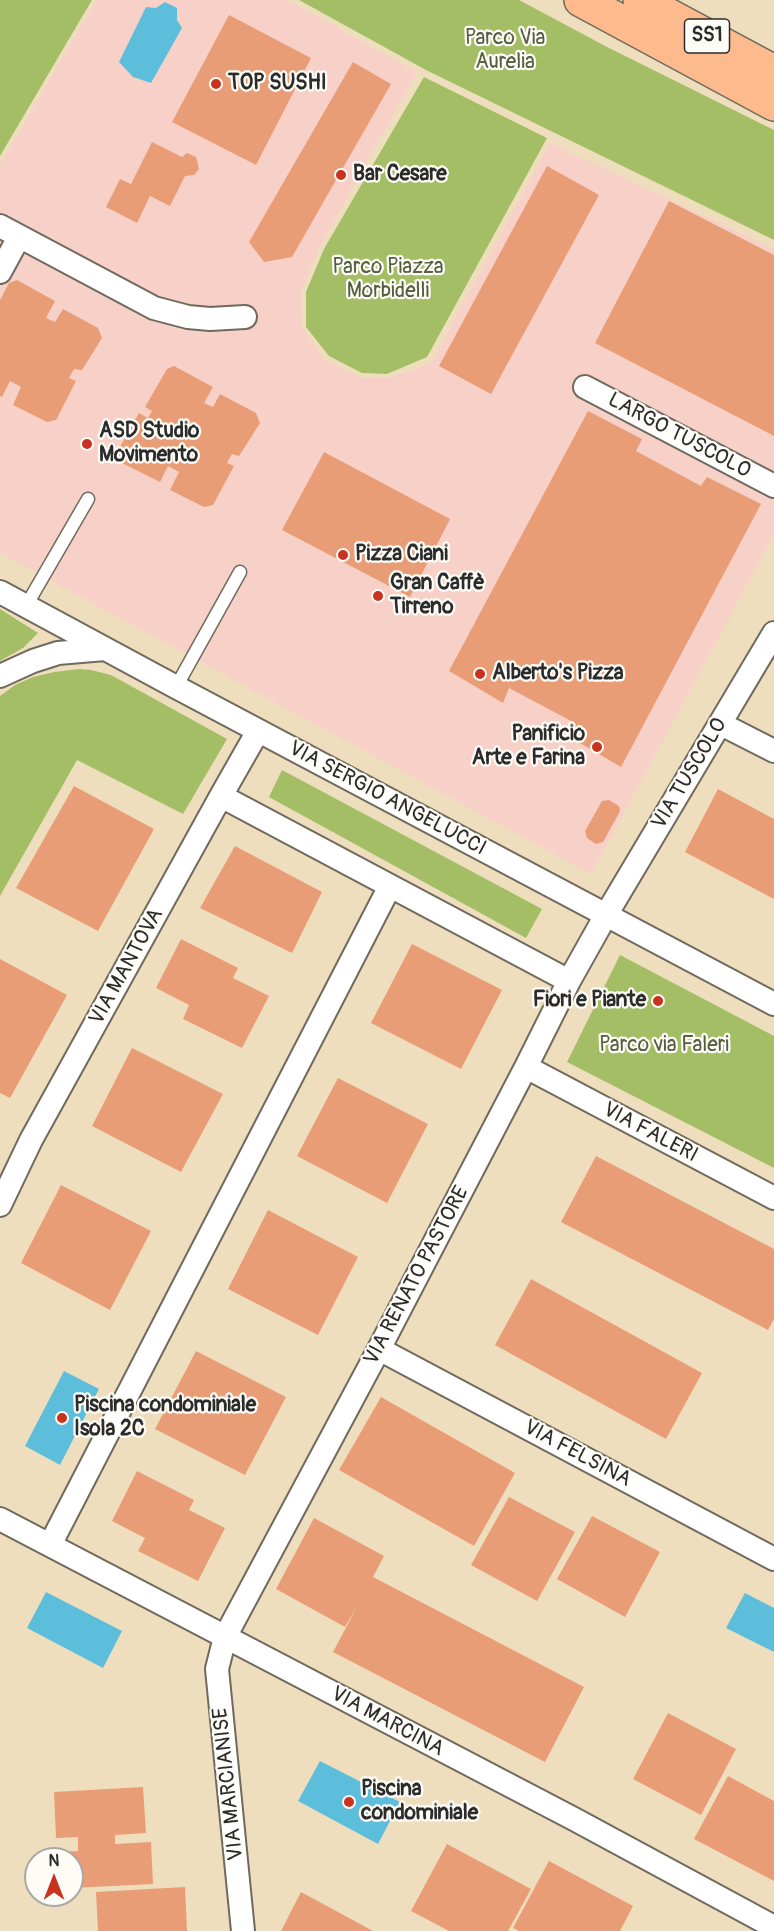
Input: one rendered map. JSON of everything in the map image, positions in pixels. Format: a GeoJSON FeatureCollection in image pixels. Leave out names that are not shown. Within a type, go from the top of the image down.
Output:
{"type":"FeatureCollection","features":[{"type":"Feature","properties":{"kind":"main road"},"geometry":{"type":"LineString","coordinates":[[582,0],[774,104]]}},
{"type":"Feature","properties":{"kind":"main road"},"geometry":{"type":"LineString","coordinates":[[622,0],[677,20]]}},
{"type":"Feature","properties":{"kind":"main road","name":"SS1"},"geometry":{"type":"LineString","coordinates":[[640,0],[774,72]]}},
{"type":"Feature","properties":{"kind":"street"},"geometry":{"type":"LineString","coordinates":[[0,226],[154,308],[188,317],[210,319],[245,317]]}},
{"type":"Feature","properties":{"kind":"street"},"geometry":{"type":"LineString","coordinates":[[0,272],[20,237]]}},
{"type":"Feature","properties":{"kind":"street","name":"LARGO TUSCOLO"},"geometry":{"type":"LineString","coordinates":[[585,387],[774,486]]}},
{"type":"Feature","properties":{"kind":"street","name":"VIA SERGIO ANGELUCCI"},"geometry":{"type":"LineString","coordinates":[[0,592],[774,1004]]}},
{"type":"Feature","properties":{"kind":"street","name":"VIA TUSCOLO"},"geometry":{"type":"LineString","coordinates":[[606,915],[774,633]]}},
{"type":"Feature","properties":{"kind":"street"},"geometry":{"type":"LineString","coordinates":[[0,676],[58,653],[106,650]]}},
{"type":"Feature","properties":{"kind":"street"},"geometry":{"type":"LineString","coordinates":[[721,724],[774,751]]}},
{"type":"Feature","properties":{"kind":"street","name":"VIA MANTOVA"},"geometry":{"type":"LineString","coordinates":[[0,1205],[32,1140],[258,731]]}},
{"type":"Feature","properties":{"kind":"street"},"geometry":{"type":"LineString","coordinates":[[221,796],[569,981]]}},
{"type":"Feature","properties":{"kind":"street"},"geometry":{"type":"LineString","coordinates":[[50,1545],[390,886]]}},
{"type":"Feature","properties":{"kind":"street","name":"VIA RENATO PASTORE"},"geometry":{"type":"LineString","coordinates":[[225,1637],[379,1349],[569,981],[606,915]]}},
{"type":"Feature","properties":{"kind":"street","name":"VIA FALERI"},"geometry":{"type":"LineString","coordinates":[[526,1067],[774,1198]]}},
{"type":"Feature","properties":{"kind":"street","name":"VIA FELSINA"},"geometry":{"type":"LineString","coordinates":[[379,1349],[774,1559]]}},
{"type":"Feature","properties":{"kind":"street","name":"VIA MARCINA"},"geometry":{"type":"LineString","coordinates":[[0,1519],[774,1927]]}},
{"type":"Feature","properties":{"kind":"street","name":"VIA MARCIANISE"},"geometry":{"type":"LineString","coordinates":[[225,1637],[217,1669],[243,1931]]}},
{"type":"Feature","properties":{"kind":"lane"},"geometry":{"type":"LineString","coordinates":[[26,606],[88,498]]}},
{"type":"Feature","properties":{"kind":"lane"},"geometry":{"type":"LineString","coordinates":[[176,687],[240,572]]}},
{"type":"Feature","properties":{"kind":"shaded area"},"geometry":{"type":"Polygon","coordinates":[[[96,0],[287,0],[417,72],[321,244],[301,292],[302,327],[326,361],[361,377],[390,378],[431,363],[550,143],[774,249],[774,534],[591,874],[0,553],[0,165],[96,0]]]}},
{"type":"Feature","properties":{"kind":"green space"},"geometry":{"type":"Polygon","coordinates":[[[0,0],[92,0],[0,156],[0,0]]]}},
{"type":"Feature","properties":{"kind":"green space","name":"Parco Via Aurelia"},"geometry":{"type":"Polygon","coordinates":[[[299,0],[519,0],[609,48],[774,130],[774,240],[426,70],[299,0]]]}},
{"type":"Feature","properties":{"kind":"green space","name":"Parco Piazza Morbidelli"},"geometry":{"type":"Polygon","coordinates":[[[424,77],[547,138],[427,357],[387,374],[362,373],[329,356],[306,327],[306,292],[324,249],[424,77]]]}},
{"type":"Feature","properties":{"kind":"green space"},"geometry":{"type":"Polygon","coordinates":[[[0,609],[38,633],[23,648],[0,661],[0,609]]]}},
{"type":"Feature","properties":{"kind":"green space"},"geometry":{"type":"Polygon","coordinates":[[[79,669],[111,675],[227,739],[183,814],[77,760],[0,896],[0,696],[15,685],[33,677],[79,669]]]}},
{"type":"Feature","properties":{"kind":"green space"},"geometry":{"type":"Polygon","coordinates":[[[282,770],[542,909],[526,938],[269,797],[282,770]]]}},
{"type":"Feature","properties":{"kind":"green space","name":"Parco via Faleri"},"geometry":{"type":"Polygon","coordinates":[[[620,955],[774,1036],[774,1168],[567,1062],[620,955]]]}},
{"type":"Feature","properties":{"kind":"water"},"geometry":{"type":"Polygon","coordinates":[[[165,2],[177,8],[177,20],[182,28],[151,83],[133,77],[119,62],[146,7],[156,8],[165,2]]]}},
{"type":"Feature","properties":{"kind":"water","name":"Piscina condominiale Isola 2C"},"geometry":{"type":"Polygon","coordinates":[[[64,1371],[99,1389],[60,1465],[25,1446],[64,1371]]]}},
{"type":"Feature","properties":{"kind":"water"},"geometry":{"type":"Polygon","coordinates":[[[46,1592],[122,1631],[103,1668],[27,1628],[46,1592]]]}},
{"type":"Feature","properties":{"kind":"water"},"geometry":{"type":"Polygon","coordinates":[[[745,1593],[774,1608],[774,1652],[726,1628],[745,1593]]]}},
{"type":"Feature","properties":{"kind":"water","name":"Piscina condominiale"},"geometry":{"type":"Polygon","coordinates":[[[320,1761],[400,1802],[378,1844],[298,1801],[320,1761]]]}},
{"type":"Feature","properties":{"kind":"building"},"geometry":{"type":"Polygon","coordinates":[[[229,15],[311,58],[256,165],[172,122],[229,15]]]}},
{"type":"Feature","properties":{"kind":"building"},"geometry":{"type":"Polygon","coordinates":[[[353,62],[391,84],[292,257],[264,262],[249,242],[353,62]]]}},
{"type":"Feature","properties":{"kind":"building"},"geometry":{"type":"Polygon","coordinates":[[[152,142],[182,157],[187,153],[196,157],[199,169],[194,175],[185,176],[170,206],[150,196],[137,223],[106,207],[120,179],[131,184],[152,142]]]}},
{"type":"Feature","properties":{"kind":"building"},"geometry":{"type":"Polygon","coordinates":[[[547,166],[599,195],[491,394],[439,366],[547,166]]]}},
{"type":"Feature","properties":{"kind":"building"},"geometry":{"type":"Polygon","coordinates":[[[669,201],[774,255],[774,436],[595,343],[669,201]]]}},
{"type":"Feature","properties":{"kind":"building"},"geometry":{"type":"Polygon","coordinates":[[[17,280],[55,301],[46,318],[55,322],[63,309],[98,328],[102,338],[82,370],[74,369],[69,378],[76,381],[56,420],[47,422],[13,405],[21,387],[10,381],[2,397],[0,396],[0,300],[9,283],[17,280]]]}},
{"type":"Feature","properties":{"kind":"building"},"geometry":{"type":"Polygon","coordinates":[[[174,366],[213,387],[204,403],[213,407],[220,394],[256,413],[260,423],[239,456],[232,454],[227,463],[234,466],[213,505],[204,507],[170,490],[179,472],[168,466],[160,482],[122,463],[117,452],[139,413],[148,418],[152,411],[145,407],[167,369],[174,366]]]}},
{"type":"Feature","properties":{"kind":"building"},"geometry":{"type":"Polygon","coordinates":[[[588,411],[642,439],[636,451],[701,486],[707,477],[761,504],[621,767],[568,736],[575,723],[509,688],[503,703],[449,671],[588,411]]]}},
{"type":"Feature","properties":{"kind":"building"},"geometry":{"type":"Polygon","coordinates":[[[324,452],[450,519],[410,597],[282,530],[324,452]]]}},
{"type":"Feature","properties":{"kind":"building"},"geometry":{"type":"Polygon","coordinates":[[[74,786],[154,829],[98,931],[16,888],[74,786]]]}},
{"type":"Feature","properties":{"kind":"building"},"geometry":{"type":"Polygon","coordinates":[[[718,789],[774,819],[774,899],[685,852],[718,789]]]}},
{"type":"Feature","properties":{"kind":"building"},"geometry":{"type":"Polygon","coordinates":[[[609,800],[619,806],[620,811],[603,842],[596,844],[587,838],[585,831],[602,801],[609,800]]]}},
{"type":"Feature","properties":{"kind":"building"},"geometry":{"type":"Polygon","coordinates":[[[235,846],[322,892],[292,953],[200,908],[235,846]]]}},
{"type":"Feature","properties":{"kind":"building"},"geometry":{"type":"Polygon","coordinates":[[[181,939],[238,968],[233,978],[269,996],[242,1048],[183,1019],[189,1005],[156,988],[181,939]]]}},
{"type":"Feature","properties":{"kind":"building"},"geometry":{"type":"Polygon","coordinates":[[[412,944],[502,990],[461,1069],[371,1023],[412,944]]]}},
{"type":"Feature","properties":{"kind":"building"},"geometry":{"type":"Polygon","coordinates":[[[0,959],[67,995],[10,1098],[0,1093],[0,959]]]}},
{"type":"Feature","properties":{"kind":"building"},"geometry":{"type":"Polygon","coordinates":[[[132,1048],[223,1094],[181,1172],[92,1126],[132,1048]]]}},
{"type":"Feature","properties":{"kind":"building"},"geometry":{"type":"Polygon","coordinates":[[[338,1078],[428,1124],[387,1203],[297,1156],[338,1078]]]}},
{"type":"Feature","properties":{"kind":"building"},"geometry":{"type":"Polygon","coordinates":[[[596,1156],[774,1249],[774,1319],[768,1330],[561,1222],[596,1156]]]}},
{"type":"Feature","properties":{"kind":"building"},"geometry":{"type":"Polygon","coordinates":[[[61,1185],[151,1231],[110,1310],[21,1263],[61,1185]]]}},
{"type":"Feature","properties":{"kind":"building"},"geometry":{"type":"Polygon","coordinates":[[[268,1210],[358,1257],[318,1335],[228,1289],[268,1210]]]}},
{"type":"Feature","properties":{"kind":"building"},"geometry":{"type":"Polygon","coordinates":[[[531,1279],[702,1373],[666,1439],[495,1345],[531,1279]]]}},
{"type":"Feature","properties":{"kind":"building"},"geometry":{"type":"Polygon","coordinates":[[[196,1351],[286,1397],[245,1475],[155,1429],[196,1351]]]}},
{"type":"Feature","properties":{"kind":"building"},"geometry":{"type":"Polygon","coordinates":[[[381,1397],[515,1473],[474,1546],[339,1470],[381,1397]]]}},
{"type":"Feature","properties":{"kind":"building"},"geometry":{"type":"Polygon","coordinates":[[[137,1471],[194,1500],[189,1510],[225,1528],[198,1581],[138,1551],[145,1538],[112,1521],[137,1471]]]}},
{"type":"Feature","properties":{"kind":"building"},"geometry":{"type":"Polygon","coordinates":[[[509,1497],[575,1532],[537,1601],[471,1565],[509,1497]]]}},
{"type":"Feature","properties":{"kind":"building"},"geometry":{"type":"Polygon","coordinates":[[[592,1516],[660,1552],[625,1617],[557,1579],[592,1516]]]}},
{"type":"Feature","properties":{"kind":"building"},"geometry":{"type":"Polygon","coordinates":[[[314,1518],[384,1556],[373,1577],[584,1687],[545,1762],[333,1652],[358,1605],[345,1627],[276,1589],[314,1518]]]}},
{"type":"Feature","properties":{"kind":"building"},"geometry":{"type":"Polygon","coordinates":[[[668,1713],[736,1749],[701,1815],[633,1779],[668,1713]]]}},
{"type":"Feature","properties":{"kind":"building"},"geometry":{"type":"Polygon","coordinates":[[[728,1776],[774,1801],[774,1881],[694,1839],[728,1776]]]}},
{"type":"Feature","properties":{"kind":"building"},"geometry":{"type":"Polygon","coordinates":[[[143,1787],[146,1833],[115,1835],[115,1844],[151,1842],[153,1884],[84,1887],[84,1847],[78,1847],[78,1837],[56,1838],[54,1792],[143,1787]]]}},
{"type":"Feature","properties":{"kind":"building"},"geometry":{"type":"Polygon","coordinates":[[[447,1844],[531,1889],[508,1931],[449,1931],[411,1911],[447,1844]]]}},
{"type":"Feature","properties":{"kind":"building"},"geometry":{"type":"Polygon","coordinates":[[[549,1861],[633,1906],[620,1931],[519,1931],[513,1928],[549,1861]]]}},
{"type":"Feature","properties":{"kind":"building"},"geometry":{"type":"Polygon","coordinates":[[[185,1887],[187,1931],[98,1931],[96,1892],[185,1887]]]}},
{"type":"Feature","properties":{"kind":"building"},"geometry":{"type":"Polygon","coordinates":[[[301,1892],[373,1931],[281,1931],[301,1892]]]}},
{"type":"Feature","properties":{"kind":"place","name":"TOP SUSHI"},"geometry":{"type":"Point","coordinates":[216,84]}},
{"type":"Feature","properties":{"kind":"place","name":"Bar Cesare"},"geometry":{"type":"Point","coordinates":[341,175]}},
{"type":"Feature","properties":{"kind":"place","name":"ASD Studio Movimento"},"geometry":{"type":"Point","coordinates":[87,444]}},
{"type":"Feature","properties":{"kind":"place","name":"Pizza Ciani"},"geometry":{"type":"Point","coordinates":[343,555]}},
{"type":"Feature","properties":{"kind":"place","name":"Gran Caffè Tirreno"},"geometry":{"type":"Point","coordinates":[378,596]}},
{"type":"Feature","properties":{"kind":"place","name":"Alberto's Pizza"},"geometry":{"type":"Point","coordinates":[480,674]}},
{"type":"Feature","properties":{"kind":"place","name":"Panificio Arte e Farina"},"geometry":{"type":"Point","coordinates":[597,747]}},
{"type":"Feature","properties":{"kind":"place","name":"Fiori e Piante"},"geometry":{"type":"Point","coordinates":[658,1001]}},
{"type":"Feature","properties":{"kind":"place","name":"Piscina condominiale Isola 2C"},"geometry":{"type":"Point","coordinates":[62,1418]}},
{"type":"Feature","properties":{"kind":"place","name":"Piscina condominiale"},"geometry":{"type":"Point","coordinates":[349,1802]}}]}
